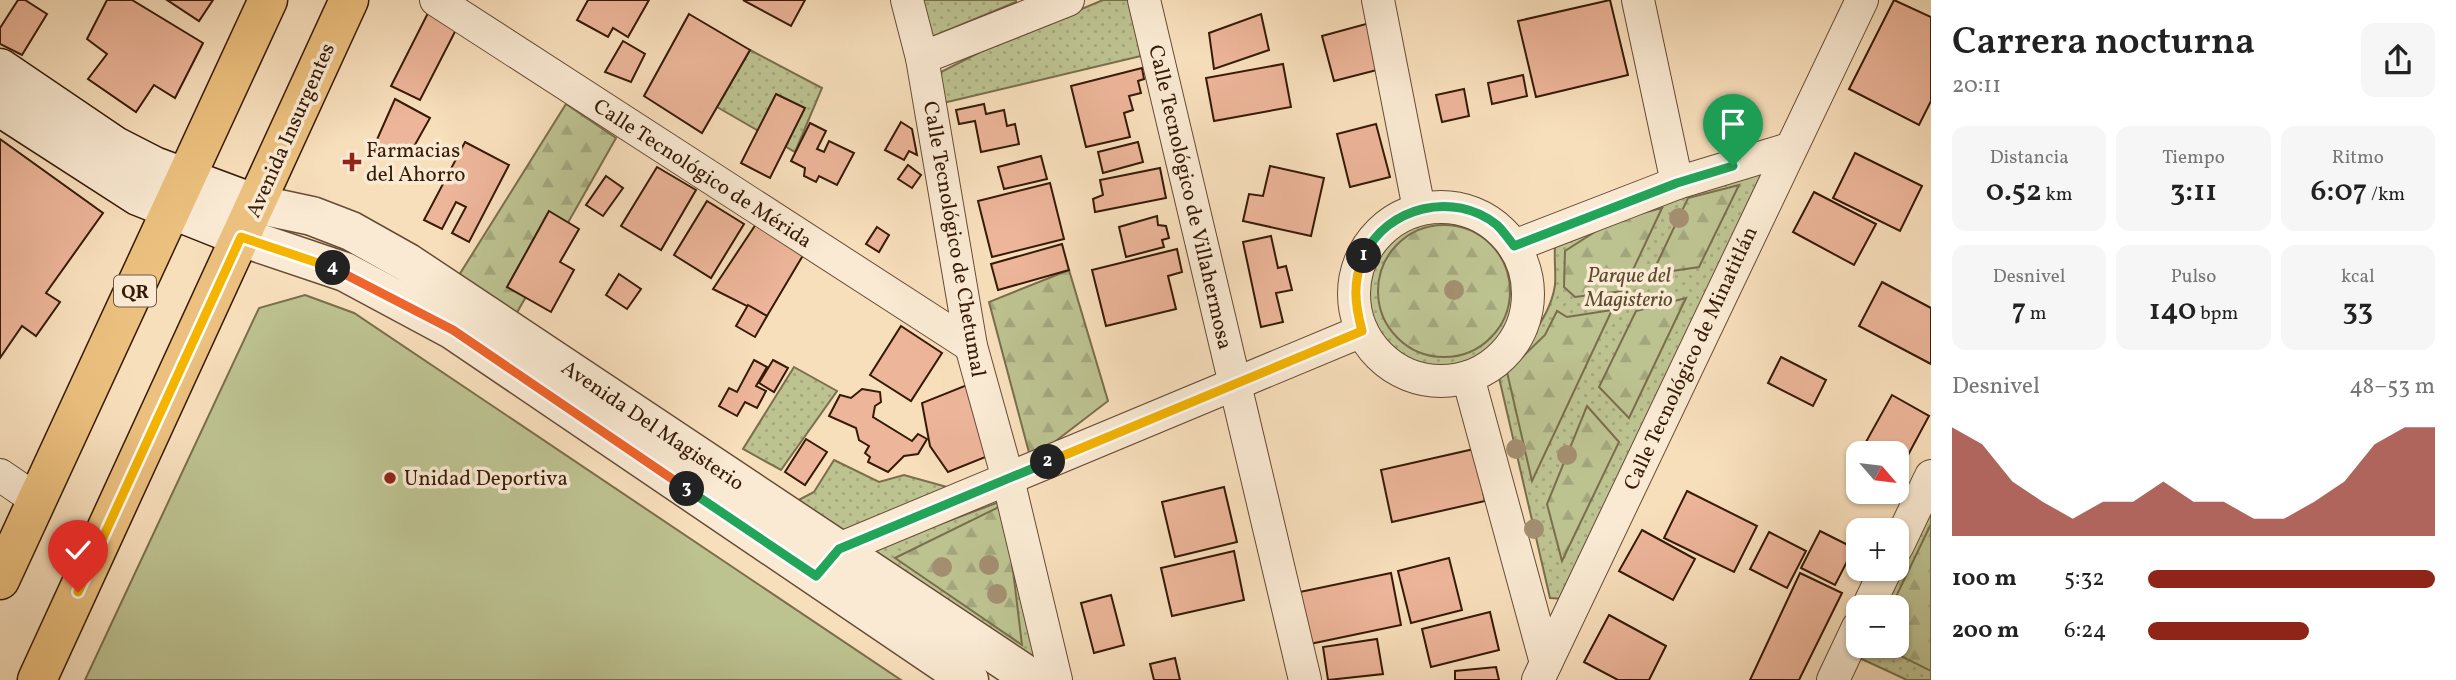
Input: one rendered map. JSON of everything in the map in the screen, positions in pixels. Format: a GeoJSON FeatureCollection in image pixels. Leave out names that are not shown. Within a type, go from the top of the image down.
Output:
{"type":"FeatureCollection","features":[{"type":"Feature","properties":{"kind":"main road","name":"QR"},"geometry":{"type":"LineString","coordinates":[[0,580],[268,0]]}},
{"type":"Feature","properties":{"kind":"main road","name":"Avenida Insurgentes"},"geometry":{"type":"LineString","coordinates":[[37,680],[349,0]]}},
{"type":"Feature","properties":{"kind":"street","name":"Calle Tecnológico de Mérida"},"geometry":{"type":"LineString","coordinates":[[436,0],[971,346]]}},
{"type":"Feature","properties":{"kind":"street","name":"Calle Tecnológico de Chetumal"},"geometry":{"type":"LineString","coordinates":[[907,0],[922,58],[971,346],[1008,479],[1056,680]]}},
{"type":"Feature","properties":{"kind":"street"},"geometry":{"type":"LineString","coordinates":[[922,58],[1068,0]]}},
{"type":"Feature","properties":{"kind":"street","name":"Calle Tecnológico de Villahermosa"},"geometry":{"type":"LineString","coordinates":[[1144,0],[1305,680]]}},
{"type":"Feature","properties":{"kind":"street"},"geometry":{"type":"LineString","coordinates":[[1378,0],[1419,209]]}},
{"type":"Feature","properties":{"kind":"street"},"geometry":{"type":"LineString","coordinates":[[1638,0],[1677,183]]}},
{"type":"Feature","properties":{"kind":"street","name":"Calle Tecnológico de Minatitlán"},"geometry":{"type":"LineString","coordinates":[[1542,671],[1862,0]]}},
{"type":"Feature","properties":{"kind":"street"},"geometry":{"type":"LineString","coordinates":[[0,68],[115,146],[179,194]]}},
{"type":"Feature","properties":{"kind":"street"},"geometry":{"type":"LineString","coordinates":[[0,107],[96,172],[138,196],[179,194]]}},
{"type":"Feature","properties":{"kind":"street"},"geometry":{"type":"LineString","coordinates":[[1514,246],[1677,183],[1789,149]]}},
{"type":"Feature","properties":{"kind":"street","name":"Avenida Del Magisterio"},"geometry":{"type":"LineString","coordinates":[[179,194],[248,221],[453,330],[827,563],[1034,680]]}},
{"type":"Feature","properties":{"kind":"street"},"geometry":{"type":"LineString","coordinates":[[1446,206],[1472,211],[1497,225],[1514,246],[1526,270],[1528,296],[1523,322],[1511,346],[1492,365],[1468,377],[1443,381],[1406,373],[1376,352],[1362,331],[1354,301],[1357,271],[1370,243],[1391,222],[1419,209],[1446,206]]}},
{"type":"Feature","properties":{"kind":"street"},"geometry":{"type":"LineString","coordinates":[[827,563],[1008,479],[1362,331]]}},
{"type":"Feature","properties":{"kind":"street"},"geometry":{"type":"LineString","coordinates":[[1468,377],[1542,671]]}},
{"type":"Feature","properties":{"kind":"street"},"geometry":{"type":"LineString","coordinates":[[0,475],[38,501]]}},
{"type":"Feature","properties":{"kind":"street"},"geometry":{"type":"LineString","coordinates":[[1909,522],[1931,476]]}},
{"type":"Feature","properties":{"kind":"street","name":"Avenida Del Magisterio"},"geometry":{"type":"LineString","coordinates":[[827,563],[970,680]]}},
{"type":"Feature","properties":{"kind":"street"},"geometry":{"type":"LineString","coordinates":[[1833,680],[1846,652]]}},
{"type":"Feature","properties":{"kind":"green space"},"geometry":{"type":"Polygon","coordinates":[[[921,0],[1016,0],[1016,2],[929,38],[921,0]]]}},
{"type":"Feature","properties":{"kind":"green space"},"geometry":{"type":"Polygon","coordinates":[[[1103,0],[1129,0],[1141,56],[943,103],[937,74],[986,49],[1103,0]]]}},
{"type":"Feature","properties":{"kind":"green space"},"geometry":{"type":"Polygon","coordinates":[[[750,50],[822,88],[795,152],[717,107],[750,50]]]}},
{"type":"Feature","properties":{"kind":"green space"},"geometry":{"type":"Polygon","coordinates":[[[566,104],[616,138],[515,316],[456,280],[566,104]]]}},
{"type":"Feature","properties":{"kind":"green space","name":"Parque del Magisterio"},"geometry":{"type":"Polygon","coordinates":[[[1770,164],[1564,599],[1550,598],[1497,369],[1534,332],[1547,310],[1555,285],[1555,247],[1770,164]]]}},
{"type":"Feature","properties":{"kind":"green space"},"geometry":{"type":"Polygon","coordinates":[[[1739,185],[1699,267],[1652,274],[1688,198],[1739,185]]]}},
{"type":"Feature","properties":{"kind":"green space"},"geometry":{"type":"Polygon","coordinates":[[[1662,208],[1623,291],[1575,297],[1564,287],[1565,251],[1612,221],[1662,208]]]}},
{"type":"Feature","properties":{"kind":"green space"},"geometry":{"type":"Polygon","coordinates":[[[1442,213],[1472,219],[1497,235],[1513,260],[1519,290],[1513,320],[1497,345],[1472,361],[1442,367],[1412,361],[1387,345],[1371,320],[1365,290],[1371,260],[1387,235],[1412,219],[1442,213]]]}},
{"type":"Feature","properties":{"kind":"green space"},"geometry":{"type":"Polygon","coordinates":[[[1444,225],[1469,230],[1491,244],[1505,266],[1510,291],[1505,316],[1491,338],[1469,352],[1444,357],[1419,352],[1397,338],[1383,316],[1378,291],[1383,266],[1397,244],[1419,230],[1444,225]]]}},
{"type":"Feature","properties":{"kind":"green space"},"geometry":{"type":"Polygon","coordinates":[[[1069,270],[1108,401],[1031,460],[989,302],[1069,270]]]}},
{"type":"Feature","properties":{"kind":"green space","name":"Unidad Deportiva"},"geometry":{"type":"Polygon","coordinates":[[[305,295],[354,313],[901,680],[85,680],[259,308],[305,295]]]}},
{"type":"Feature","properties":{"kind":"green space"},"geometry":{"type":"Polygon","coordinates":[[[1686,298],[1629,418],[1599,387],[1636,311],[1686,298]]]}},
{"type":"Feature","properties":{"kind":"green space"},"geometry":{"type":"Polygon","coordinates":[[[1612,310],[1532,481],[1507,372],[1545,335],[1557,311],[1567,317],[1612,310]]]}},
{"type":"Feature","properties":{"kind":"green space"},"geometry":{"type":"Polygon","coordinates":[[[794,367],[837,391],[781,470],[743,449],[794,367]]]}},
{"type":"Feature","properties":{"kind":"green space"},"geometry":{"type":"Polygon","coordinates":[[[1587,406],[1619,442],[1562,561],[1547,504],[1587,406]]]}},
{"type":"Feature","properties":{"kind":"green space"},"geometry":{"type":"Polygon","coordinates":[[[834,460],[879,482],[904,475],[947,487],[847,534],[789,505],[814,492],[834,460]]]}},
{"type":"Feature","properties":{"kind":"green space"},"geometry":{"type":"Polygon","coordinates":[[[1931,495],[1931,680],[1907,680],[1859,658],[1909,658],[1909,595],[1882,595],[1889,581],[1909,581],[1909,540],[1931,495]]]}},
{"type":"Feature","properties":{"kind":"green space"},"geometry":{"type":"Polygon","coordinates":[[[1007,499],[1050,676],[866,552],[1007,499]]]}},
{"type":"Feature","properties":{"kind":"green space"},"geometry":{"type":"Polygon","coordinates":[[[1005,504],[1022,645],[895,558],[1005,504]]]}},
{"type":"Feature","properties":{"kind":"green space"},"geometry":{"type":"Polygon","coordinates":[[[1931,524],[1931,671],[1905,658],[1909,658],[1909,595],[1897,595],[1904,581],[1909,581],[1909,570],[1931,524]]]}},
{"type":"Feature","properties":{"kind":"building"},"geometry":{"type":"Polygon","coordinates":[[[18,0],[25,0],[47,14],[22,55],[0,44],[0,28],[18,0]]]}},
{"type":"Feature","properties":{"kind":"building"},"geometry":{"type":"Polygon","coordinates":[[[107,0],[132,0],[203,43],[175,98],[154,85],[136,112],[88,79],[107,54],[87,39],[107,0]]]}},
{"type":"Feature","properties":{"kind":"building"},"geometry":{"type":"Polygon","coordinates":[[[167,0],[213,0],[199,21],[167,0]]]}},
{"type":"Feature","properties":{"kind":"building"},"geometry":{"type":"Polygon","coordinates":[[[588,0],[649,0],[628,37],[613,28],[608,37],[577,20],[588,0]]]}},
{"type":"Feature","properties":{"kind":"building"},"geometry":{"type":"Polygon","coordinates":[[[743,0],[805,0],[791,26],[743,0]]]}},
{"type":"Feature","properties":{"kind":"building"},"geometry":{"type":"Polygon","coordinates":[[[1610,0],[1628,75],[1536,97],[1518,21],[1610,0]]]}},
{"type":"Feature","properties":{"kind":"building"},"geometry":{"type":"Polygon","coordinates":[[[1894,0],[1931,17],[1931,101],[1919,125],[1849,89],[1894,0]]]}},
{"type":"Feature","properties":{"kind":"building"},"geometry":{"type":"Polygon","coordinates":[[[431,7],[460,22],[420,100],[391,86],[431,7]]]}},
{"type":"Feature","properties":{"kind":"building"},"geometry":{"type":"Polygon","coordinates":[[[689,14],[750,50],[702,133],[644,96],[689,14]]]}},
{"type":"Feature","properties":{"kind":"building"},"geometry":{"type":"Polygon","coordinates":[[[1261,14],[1269,50],[1214,69],[1209,33],[1261,14]]]}},
{"type":"Feature","properties":{"kind":"building"},"geometry":{"type":"Polygon","coordinates":[[[1377,21],[1377,70],[1334,81],[1322,36],[1377,21]]]}},
{"type":"Feature","properties":{"kind":"building"},"geometry":{"type":"Polygon","coordinates":[[[623,41],[645,54],[631,82],[605,72],[623,41]]]}},
{"type":"Feature","properties":{"kind":"building"},"geometry":{"type":"Polygon","coordinates":[[[1283,64],[1291,107],[1214,121],[1206,78],[1283,64]]]}},
{"type":"Feature","properties":{"kind":"building"},"geometry":{"type":"Polygon","coordinates":[[[1142,68],[1144,79],[1138,81],[1141,93],[1129,96],[1133,110],[1124,113],[1130,137],[1086,147],[1071,86],[1142,68]]]}},
{"type":"Feature","properties":{"kind":"building"},"geometry":{"type":"Polygon","coordinates":[[[1523,75],[1527,96],[1492,104],[1488,83],[1523,75]]]}},
{"type":"Feature","properties":{"kind":"building"},"geometry":{"type":"Polygon","coordinates":[[[1464,89],[1469,116],[1442,122],[1436,95],[1464,89]]]}},
{"type":"Feature","properties":{"kind":"building"},"geometry":{"type":"Polygon","coordinates":[[[776,94],[805,108],[770,178],[741,163],[776,94]]]}},
{"type":"Feature","properties":{"kind":"building"},"geometry":{"type":"Polygon","coordinates":[[[395,99],[430,118],[407,159],[375,144],[395,99]]]}},
{"type":"Feature","properties":{"kind":"building"},"geometry":{"type":"Polygon","coordinates":[[[984,104],[986,114],[1004,110],[1007,126],[1015,124],[1019,144],[981,152],[975,121],[959,124],[956,110],[984,104]]]}},
{"type":"Feature","properties":{"kind":"building"},"geometry":{"type":"Polygon","coordinates":[[[901,122],[912,129],[917,155],[909,151],[904,160],[885,150],[901,122]]]}},
{"type":"Feature","properties":{"kind":"building"},"geometry":{"type":"Polygon","coordinates":[[[810,123],[826,131],[817,149],[824,152],[829,141],[854,153],[837,185],[819,176],[816,182],[804,176],[805,168],[791,161],[810,123]]]}},
{"type":"Feature","properties":{"kind":"building"},"geometry":{"type":"Polygon","coordinates":[[[1376,124],[1390,177],[1350,187],[1337,134],[1376,124]]]}},
{"type":"Feature","properties":{"kind":"building"},"geometry":{"type":"Polygon","coordinates":[[[0,139],[103,213],[46,293],[60,302],[36,336],[22,326],[0,358],[0,139]]]}},
{"type":"Feature","properties":{"kind":"building"},"geometry":{"type":"Polygon","coordinates":[[[465,142],[509,165],[469,242],[452,233],[466,207],[456,202],[442,229],[424,220],[465,142]]]}},
{"type":"Feature","properties":{"kind":"building"},"geometry":{"type":"Polygon","coordinates":[[[1138,142],[1143,162],[1103,173],[1098,152],[1138,142]]]}},
{"type":"Feature","properties":{"kind":"building"},"geometry":{"type":"Polygon","coordinates":[[[1855,153],[1922,186],[1900,231],[1833,198],[1855,153]]]}},
{"type":"Feature","properties":{"kind":"building"},"geometry":{"type":"Polygon","coordinates":[[[1041,156],[1047,179],[1004,189],[998,167],[1041,156]]]}},
{"type":"Feature","properties":{"kind":"building"},"geometry":{"type":"Polygon","coordinates":[[[908,165],[921,175],[912,188],[898,179],[908,165]]]}},
{"type":"Feature","properties":{"kind":"building"},"geometry":{"type":"Polygon","coordinates":[[[1270,166],[1324,178],[1311,236],[1243,221],[1249,194],[1263,196],[1270,166]]]}},
{"type":"Feature","properties":{"kind":"building"},"geometry":{"type":"Polygon","coordinates":[[[657,167],[696,190],[661,250],[621,226],[657,167]]]}},
{"type":"Feature","properties":{"kind":"building"},"geometry":{"type":"Polygon","coordinates":[[[1160,168],[1166,198],[1095,212],[1093,199],[1103,195],[1100,180],[1160,168]]]}},
{"type":"Feature","properties":{"kind":"building"},"geometry":{"type":"Polygon","coordinates":[[[606,176],[623,188],[603,216],[586,205],[606,176]]]}},
{"type":"Feature","properties":{"kind":"building"},"geometry":{"type":"Polygon","coordinates":[[[1050,183],[1064,239],[992,257],[978,201],[1050,183]]]}},
{"type":"Feature","properties":{"kind":"building"},"geometry":{"type":"Polygon","coordinates":[[[1814,192],[1876,224],[1854,265],[1793,232],[1814,192]]]}},
{"type":"Feature","properties":{"kind":"building"},"geometry":{"type":"Polygon","coordinates":[[[707,201],[744,224],[711,278],[674,255],[707,201]]]}},
{"type":"Feature","properties":{"kind":"building"},"geometry":{"type":"Polygon","coordinates":[[[549,211],[579,229],[560,262],[574,270],[551,312],[507,287],[549,211]]]}},
{"type":"Feature","properties":{"kind":"building"},"geometry":{"type":"Polygon","coordinates":[[[1157,216],[1158,225],[1166,226],[1169,238],[1162,240],[1164,247],[1126,257],[1119,227],[1157,216]]]}},
{"type":"Feature","properties":{"kind":"building"},"geometry":{"type":"Polygon","coordinates":[[[756,224],[805,252],[767,316],[713,289],[756,224]]]}},
{"type":"Feature","properties":{"kind":"building"},"geometry":{"type":"Polygon","coordinates":[[[877,227],[889,235],[879,252],[866,244],[877,227]]]}},
{"type":"Feature","properties":{"kind":"building"},"geometry":{"type":"Polygon","coordinates":[[[1271,236],[1278,268],[1286,266],[1292,290],[1276,293],[1283,322],[1261,327],[1243,242],[1271,236]]]}},
{"type":"Feature","properties":{"kind":"building"},"geometry":{"type":"Polygon","coordinates":[[[1062,244],[1069,270],[998,290],[991,264],[1062,244]]]}},
{"type":"Feature","properties":{"kind":"building"},"geometry":{"type":"Polygon","coordinates":[[[1177,249],[1182,272],[1168,276],[1176,309],[1106,326],[1092,270],[1177,249]]]}},
{"type":"Feature","properties":{"kind":"building"},"geometry":{"type":"Polygon","coordinates":[[[619,274],[641,289],[627,309],[606,295],[619,274]]]}},
{"type":"Feature","properties":{"kind":"building"},"geometry":{"type":"Polygon","coordinates":[[[1882,282],[1931,308],[1931,364],[1859,326],[1882,282]]]}},
{"type":"Feature","properties":{"kind":"building"},"geometry":{"type":"Polygon","coordinates":[[[748,305],[767,316],[755,337],[736,326],[748,305]]]}},
{"type":"Feature","properties":{"kind":"building"},"geometry":{"type":"Polygon","coordinates":[[[901,326],[942,353],[911,401],[870,375],[901,326]]]}},
{"type":"Feature","properties":{"kind":"building"},"geometry":{"type":"Polygon","coordinates":[[[1781,357],[1826,380],[1813,406],[1768,383],[1781,357]]]}},
{"type":"Feature","properties":{"kind":"building"},"geometry":{"type":"Polygon","coordinates":[[[754,360],[767,367],[756,386],[766,391],[757,408],[745,402],[737,416],[719,406],[729,388],[737,392],[754,360]]]}},
{"type":"Feature","properties":{"kind":"building"},"geometry":{"type":"Polygon","coordinates":[[[773,360],[788,368],[774,392],[759,383],[773,360]]]}},
{"type":"Feature","properties":{"kind":"building"},"geometry":{"type":"Polygon","coordinates":[[[967,385],[988,456],[948,472],[930,446],[922,403],[967,385]]]}},
{"type":"Feature","properties":{"kind":"building"},"geometry":{"type":"Polygon","coordinates":[[[862,389],[880,392],[881,402],[875,406],[873,417],[912,441],[918,434],[927,439],[918,454],[904,456],[888,472],[868,462],[870,457],[865,453],[869,446],[859,440],[856,428],[829,416],[840,395],[851,398],[862,389]]]}},
{"type":"Feature","properties":{"kind":"building"},"geometry":{"type":"Polygon","coordinates":[[[1892,395],[1929,416],[1909,453],[1909,441],[1866,441],[1892,395]]]}},
{"type":"Feature","properties":{"kind":"building"},"geometry":{"type":"Polygon","coordinates":[[[806,439],[827,452],[805,485],[785,472],[806,439]]]}},
{"type":"Feature","properties":{"kind":"building"},"geometry":{"type":"Polygon","coordinates":[[[1474,449],[1485,501],[1392,522],[1381,470],[1474,449]]]}},
{"type":"Feature","properties":{"kind":"building"},"geometry":{"type":"Polygon","coordinates":[[[1224,487],[1237,542],[1175,557],[1162,502],[1224,487]]]}},
{"type":"Feature","properties":{"kind":"building"},"geometry":{"type":"Polygon","coordinates":[[[1687,491],[1757,526],[1734,572],[1664,538],[1687,491]]]}},
{"type":"Feature","properties":{"kind":"building"},"geometry":{"type":"Polygon","coordinates":[[[1642,530],[1695,559],[1673,600],[1619,571],[1642,530]]]}},
{"type":"Feature","properties":{"kind":"building"},"geometry":{"type":"Polygon","coordinates":[[[1820,531],[1846,544],[1846,564],[1835,585],[1801,568],[1820,531]]]}},
{"type":"Feature","properties":{"kind":"building"},"geometry":{"type":"Polygon","coordinates":[[[1769,532],[1806,551],[1787,588],[1750,569],[1769,532]]]}},
{"type":"Feature","properties":{"kind":"building"},"geometry":{"type":"Polygon","coordinates":[[[1234,551],[1244,600],[1172,616],[1161,568],[1234,551]]]}},
{"type":"Feature","properties":{"kind":"building"},"geometry":{"type":"Polygon","coordinates":[[[1449,558],[1462,610],[1411,623],[1398,571],[1449,558]]]}},
{"type":"Feature","properties":{"kind":"building"},"geometry":{"type":"Polygon","coordinates":[[[1391,573],[1401,625],[1305,645],[1295,593],[1391,573]]]}},
{"type":"Feature","properties":{"kind":"building"},"geometry":{"type":"Polygon","coordinates":[[[1800,573],[1842,593],[1799,680],[1750,680],[1800,573]]]}},
{"type":"Feature","properties":{"kind":"building"},"geometry":{"type":"Polygon","coordinates":[[[1111,595],[1124,645],[1094,653],[1081,603],[1111,595]]]}},
{"type":"Feature","properties":{"kind":"building"},"geometry":{"type":"Polygon","coordinates":[[[1490,612],[1499,650],[1431,667],[1422,629],[1490,612]]]}},
{"type":"Feature","properties":{"kind":"building"},"geometry":{"type":"Polygon","coordinates":[[[1609,615],[1666,646],[1649,680],[1618,680],[1584,662],[1609,615]]]}},
{"type":"Feature","properties":{"kind":"building"},"geometry":{"type":"Polygon","coordinates":[[[1377,639],[1383,674],[1328,680],[1323,647],[1377,639]]]}},
{"type":"Feature","properties":{"kind":"building"},"geometry":{"type":"Polygon","coordinates":[[[1175,658],[1180,680],[1154,680],[1150,664],[1175,658]]]}},
{"type":"Feature","properties":{"kind":"building"},"geometry":{"type":"Polygon","coordinates":[[[1496,667],[1499,680],[1455,680],[1455,671],[1496,667]]]}},
{"type":"Feature","properties":{"kind":"place","name":"Farmacias del Ahorro"},"geometry":{"type":"Point","coordinates":[352,162]}},
{"type":"Feature","properties":{"kind":"place","name":"Unidad Deportiva"},"geometry":{"type":"Point","coordinates":[390,478]}},
{"type":"Feature","properties":{"kind":"route"},"geometry":{"type":"LineString","coordinates":[[78,592],[241,237],[345,272],[453,330],[816,576],[839,549],[1362,331],[1354,301],[1357,271],[1370,243],[1391,222],[1419,209],[1446,206],[1472,211],[1497,225],[1514,246],[1677,183],[1733,166]]}}]}
